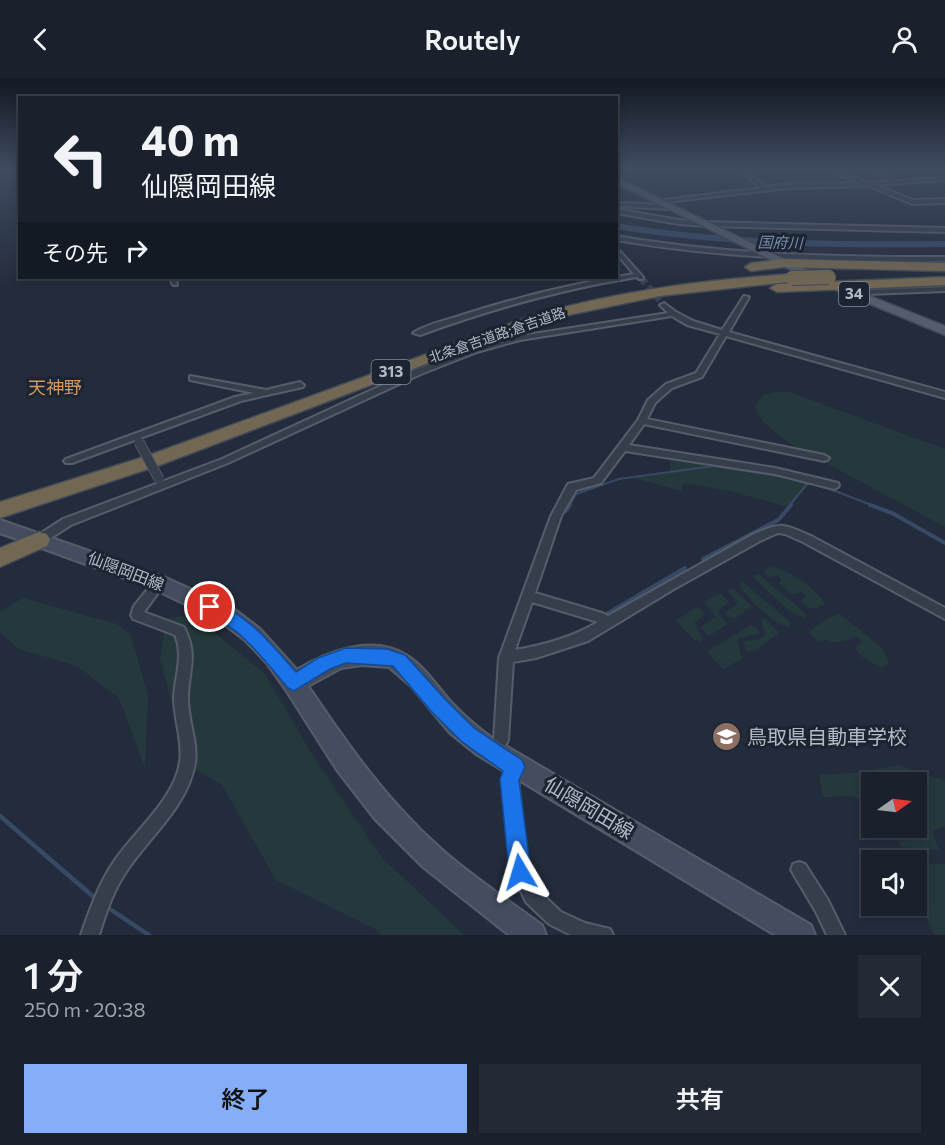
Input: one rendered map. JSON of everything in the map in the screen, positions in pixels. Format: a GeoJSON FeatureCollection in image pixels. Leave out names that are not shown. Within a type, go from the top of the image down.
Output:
{"type":"FeatureCollection","features":[{"type":"Feature","properties":{"kind":"highway"},"geometry":{"type":"LineString","coordinates":[[499,330],[652,299],[735,291],[823,275],[945,267]]}},
{"type":"Feature","properties":{"kind":"highway","name":"北条倉吉道路;倉吉道路"},"geometry":{"type":"LineString","coordinates":[[0,504],[127,464],[499,330],[580,308],[645,294],[788,272],[823,275],[945,273]]}},
{"type":"Feature","properties":{"kind":"highway"},"geometry":{"type":"LineString","coordinates":[[823,275],[867,292],[945,280]]}},
{"type":"Feature","properties":{"kind":"highway","name":"北条倉吉道路;倉吉道路"},"geometry":{"type":"LineString","coordinates":[[0,510],[139,465],[499,330]]}},
{"type":"Feature","properties":{"kind":"highway"},"geometry":{"type":"LineString","coordinates":[[0,558],[39,540]]}},
{"type":"Feature","properties":{"kind":"main road"},"geometry":{"type":"LineString","coordinates":[[673,208],[767,255],[788,272]]}},
{"type":"Feature","properties":{"kind":"main road","name":"34"},"geometry":{"type":"LineString","coordinates":[[867,292],[945,331]]}},
{"type":"Feature","properties":{"kind":"main road","name":"仙隠岡田線"},"geometry":{"type":"LineString","coordinates":[[0,526],[159,583],[227,615],[260,642],[294,683],[345,762],[384,810],[432,858],[532,935]]}},
{"type":"Feature","properties":{"kind":"main road","name":"仙隠岡田線"},"geometry":{"type":"LineString","coordinates":[[294,683],[324,664],[346,656],[387,657],[399,661],[437,705],[468,734],[515,767],[541,779],[801,935]]}},
{"type":"Feature","properties":{"kind":"street"},"geometry":{"type":"LineString","coordinates":[[618,211],[708,225],[945,230]]}},
{"type":"Feature","properties":{"kind":"street"},"geometry":{"type":"LineString","coordinates":[[618,240],[673,253],[735,258],[767,255],[945,259]]}},
{"type":"Feature","properties":{"kind":"street"},"geometry":{"type":"LineString","coordinates":[[417,333],[471,313],[542,292],[639,277],[618,251]]}},
{"type":"Feature","properties":{"kind":"street"},"geometry":{"type":"LineString","coordinates":[[867,292],[945,289]]}},
{"type":"Feature","properties":{"kind":"street"},"geometry":{"type":"LineString","coordinates":[[495,751],[501,740],[506,658],[556,516],[572,487],[597,480],[642,421],[651,402],[669,386],[699,375],[746,297]]}},
{"type":"Feature","properties":{"kind":"street"},"geometry":{"type":"LineString","coordinates":[[664,305],[673,314],[690,323],[945,395]]}},
{"type":"Feature","properties":{"kind":"street"},"geometry":{"type":"LineString","coordinates":[[39,540],[67,522],[161,482],[225,460],[418,372],[474,350],[519,338],[673,314]]}},
{"type":"Feature","properties":{"kind":"street"},"geometry":{"type":"LineString","coordinates":[[192,378],[267,393]]}},
{"type":"Feature","properties":{"kind":"street"},"geometry":{"type":"LineString","coordinates":[[69,461],[138,440],[238,399],[300,385]]}},
{"type":"Feature","properties":{"kind":"street"},"geometry":{"type":"LineString","coordinates":[[642,421],[824,458]]}},
{"type":"Feature","properties":{"kind":"street"},"geometry":{"type":"LineString","coordinates":[[138,440],[161,482]]}},
{"type":"Feature","properties":{"kind":"street"},"geometry":{"type":"LineString","coordinates":[[621,447],[775,471],[834,485]]}},
{"type":"Feature","properties":{"kind":"street"},"geometry":{"type":"LineString","coordinates":[[506,658],[536,652],[584,637],[756,538],[777,529],[807,538],[945,615]]}},
{"type":"Feature","properties":{"kind":"street"},"geometry":{"type":"LineString","coordinates":[[90,935],[112,879],[178,789],[187,768],[188,744],[181,702],[188,645],[180,631],[137,615],[138,610],[159,583]]}},
{"type":"Feature","properties":{"kind":"street"},"geometry":{"type":"LineString","coordinates":[[527,595],[602,618],[607,623]]}},
{"type":"Feature","properties":{"kind":"street"},"geometry":{"type":"LineString","coordinates":[[515,767],[510,779],[520,872],[532,896],[555,918],[584,932],[604,935]]}},
{"type":"Feature","properties":{"kind":"street"},"geometry":{"type":"LineString","coordinates":[[800,870],[822,906],[836,935]]}},
{"type":"Feature","properties":{"kind":"green space"},"geometry":{"type":"Polygon","coordinates":[[[789,392],[945,449],[945,527],[789,443],[763,422],[755,406],[763,395],[789,392]]]}},
{"type":"Feature","properties":{"kind":"green space"},"geometry":{"type":"Polygon","coordinates":[[[672,457],[811,480],[787,507],[730,491],[683,483],[681,491],[634,478],[669,473],[672,457]]]}},
{"type":"Feature","properties":{"kind":"green space"},"geometry":{"type":"Polygon","coordinates":[[[768,567],[775,567],[791,574],[815,592],[825,604],[813,608],[804,605],[801,602],[806,596],[802,592],[792,595],[779,583],[781,579],[776,575],[770,577],[764,572],[768,567]]]}},
{"type":"Feature","properties":{"kind":"green space"},"geometry":{"type":"Polygon","coordinates":[[[758,574],[804,612],[806,618],[793,613],[779,602],[755,579],[754,576],[758,574]]]}},
{"type":"Feature","properties":{"kind":"green space"},"geometry":{"type":"Polygon","coordinates":[[[740,582],[743,582],[790,622],[789,627],[777,622],[760,609],[746,594],[740,582]]]}},
{"type":"Feature","properties":{"kind":"green space"},"geometry":{"type":"Polygon","coordinates":[[[733,589],[752,606],[735,619],[726,616],[726,612],[738,603],[728,591],[733,589]]]}},
{"type":"Feature","properties":{"kind":"green space"},"geometry":{"type":"Polygon","coordinates":[[[720,593],[729,602],[717,612],[728,624],[709,636],[701,627],[716,617],[704,602],[720,593]]]}},
{"type":"Feature","properties":{"kind":"green space"},"geometry":{"type":"Polygon","coordinates":[[[23,598],[117,624],[131,636],[148,696],[145,768],[119,698],[77,666],[19,649],[0,632],[0,612],[23,598]]]}},
{"type":"Feature","properties":{"kind":"green space"},"geometry":{"type":"Polygon","coordinates":[[[695,607],[705,614],[694,623],[703,640],[700,642],[676,621],[695,607]]]}},
{"type":"Feature","properties":{"kind":"green space"},"geometry":{"type":"Polygon","coordinates":[[[192,614],[265,674],[310,751],[382,858],[464,935],[382,935],[375,929],[276,880],[222,785],[181,761],[176,718],[160,658],[166,619],[192,614]]]}},
{"type":"Feature","properties":{"kind":"green space"},"geometry":{"type":"Polygon","coordinates":[[[840,614],[883,649],[889,663],[881,668],[862,657],[855,648],[862,643],[856,636],[846,641],[830,643],[827,639],[818,642],[810,633],[832,616],[840,614]]]}},
{"type":"Feature","properties":{"kind":"green space"},"geometry":{"type":"Polygon","coordinates":[[[761,618],[767,620],[779,633],[752,652],[746,651],[744,641],[765,636],[761,618]]]}},
{"type":"Feature","properties":{"kind":"green space"},"geometry":{"type":"Polygon","coordinates":[[[751,625],[757,628],[759,634],[737,640],[742,659],[723,669],[708,651],[751,625]]]}},
{"type":"Feature","properties":{"kind":"green space"},"geometry":{"type":"Polygon","coordinates":[[[898,765],[919,772],[861,772],[861,799],[850,796],[823,797],[819,775],[855,773],[898,765]]]}},
{"type":"Feature","properties":{"kind":"green space"},"geometry":{"type":"Polygon","coordinates":[[[927,775],[945,781],[945,827],[932,830],[939,850],[901,847],[898,838],[927,838],[927,775]]]}},
{"type":"Feature","properties":{"kind":"green space"},"geometry":{"type":"Polygon","coordinates":[[[927,864],[945,864],[945,935],[934,935],[926,916],[927,864]]]}},
{"type":"Feature","properties":{"kind":"waterway","name":"国府川"},"geometry":{"type":"LineString","coordinates":[[618,226],[698,238],[739,241],[821,244],[945,244]]}},
{"type":"Feature","properties":{"kind":"waterway"},"geometry":{"type":"LineString","coordinates":[[569,506],[576,494],[619,479],[713,466],[792,478]]}},
{"type":"Feature","properties":{"kind":"waterway"},"geometry":{"type":"LineString","coordinates":[[789,506],[808,483]]}},
{"type":"Feature","properties":{"kind":"waterway"},"geometry":{"type":"LineString","coordinates":[[817,484],[874,506]]}},
{"type":"Feature","properties":{"kind":"waterway"},"geometry":{"type":"LineString","coordinates":[[566,511],[570,505]]}},
{"type":"Feature","properties":{"kind":"waterway"},"geometry":{"type":"LineString","coordinates":[[780,518],[791,505]]}},
{"type":"Feature","properties":{"kind":"waterway"},"geometry":{"type":"LineString","coordinates":[[870,505],[892,513],[945,543]]}},
{"type":"Feature","properties":{"kind":"waterway"},"geometry":{"type":"LineString","coordinates":[[703,559],[778,520]]}},
{"type":"Feature","properties":{"kind":"waterway"},"geometry":{"type":"LineString","coordinates":[[605,615],[685,568]]}},
{"type":"Feature","properties":{"kind":"waterway"},"geometry":{"type":"LineString","coordinates":[[0,816],[96,899]]}},
{"type":"Feature","properties":{"kind":"waterway"},"geometry":{"type":"LineString","coordinates":[[107,907],[149,935]]}},
{"type":"Feature","properties":{"kind":"tunnel"},"geometry":{"type":"LineString","coordinates":[[641,278],[664,305]]}},
{"type":"Feature","properties":{"kind":"place","name":"鳥取県自動車学校"},"geometry":{"type":"Point","coordinates":[726,737]}},
{"type":"Feature","properties":{"kind":"district","name":"天神野"},"geometry":{"type":"Point","coordinates":[55,388]}},
{"type":"Feature","properties":{"kind":"route"},"geometry":{"type":"LineString","coordinates":[[210,607],[227,615],[253,635],[294,683],[324,664],[346,656],[366,655],[399,661],[412,673],[437,705],[468,734],[515,767],[510,779],[520,872]]}}]}
